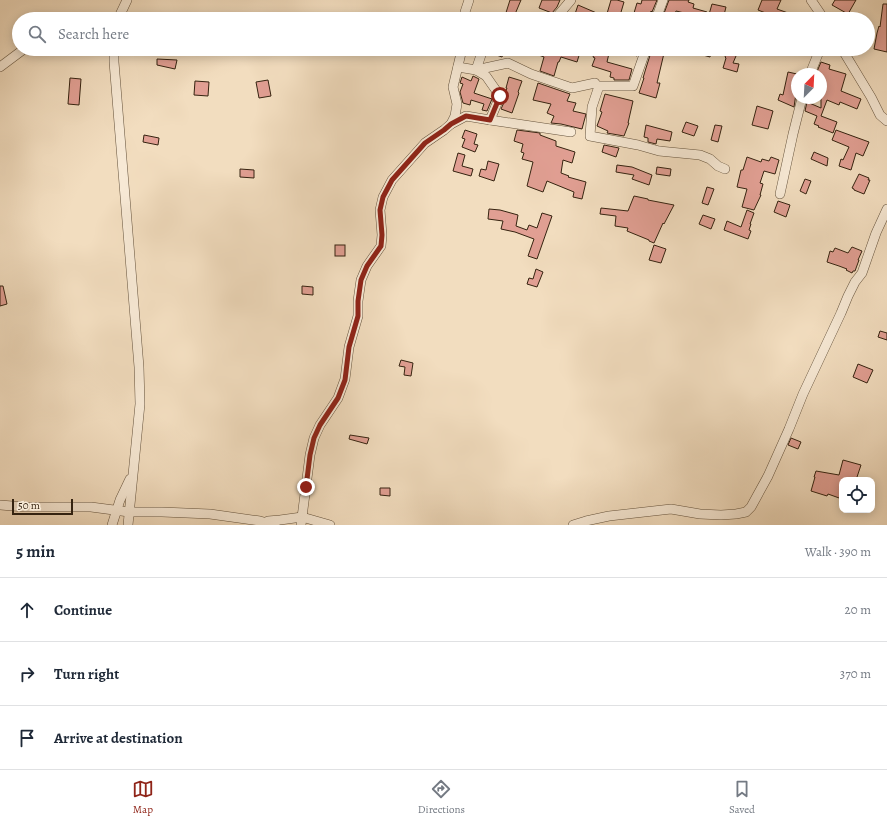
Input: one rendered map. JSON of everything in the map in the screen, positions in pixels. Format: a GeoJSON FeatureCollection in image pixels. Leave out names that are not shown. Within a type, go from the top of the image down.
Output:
{"type":"FeatureCollection","features":[{"type":"Feature","properties":{"kind":"street"},"geometry":{"type":"LineString","coordinates":[[121,12],[127,0]]}},
{"type":"Feature","properties":{"kind":"street"},"geometry":{"type":"LineString","coordinates":[[465,12],[469,0]]}},
{"type":"Feature","properties":{"kind":"street"},"geometry":{"type":"LineString","coordinates":[[561,12],[570,0]]}},
{"type":"Feature","properties":{"kind":"street"},"geometry":{"type":"LineString","coordinates":[[659,12],[663,0]]}},
{"type":"Feature","properties":{"kind":"street"},"geometry":{"type":"LineString","coordinates":[[811,0],[819,12]]}},
{"type":"Feature","properties":{"kind":"street"},"geometry":{"type":"LineString","coordinates":[[0,67],[15,56]]}},
{"type":"Feature","properties":{"kind":"street"},"geometry":{"type":"LineString","coordinates":[[114,56],[139,367],[140,404],[128,525]]}},
{"type":"Feature","properties":{"kind":"street"},"geometry":{"type":"LineString","coordinates":[[451,124],[455,116],[457,104],[453,87],[460,56]]}},
{"type":"Feature","properties":{"kind":"street"},"geometry":{"type":"LineString","coordinates":[[476,70],[481,56]]}},
{"type":"Feature","properties":{"kind":"street"},"geometry":{"type":"LineString","coordinates":[[644,56],[633,86],[599,86],[592,107],[590,136],[638,145],[659,151],[700,155],[710,159],[718,166],[725,169]]}},
{"type":"Feature","properties":{"kind":"street"},"geometry":{"type":"LineString","coordinates":[[812,68],[817,56]]}},
{"type":"Feature","properties":{"kind":"street"},"geometry":{"type":"LineString","coordinates":[[846,56],[880,115],[887,121]]}},
{"type":"Feature","properties":{"kind":"street"},"geometry":{"type":"LineString","coordinates":[[476,70],[508,63],[531,74],[572,88],[595,83]]}},
{"type":"Feature","properties":{"kind":"street"},"geometry":{"type":"LineString","coordinates":[[458,67],[476,70],[486,76],[500,96],[490,120]]}},
{"type":"Feature","properties":{"kind":"street"},"geometry":{"type":"LineString","coordinates":[[780,194],[800,104]]}},
{"type":"Feature","properties":{"kind":"street"},"geometry":{"type":"LineString","coordinates":[[302,521],[310,455],[314,438],[320,425],[338,398],[345,380],[349,347],[358,316],[358,301],[361,280],[367,266],[381,246],[382,235],[380,210],[383,197],[392,180],[425,143],[451,124],[466,116],[571,132]]}},
{"type":"Feature","properties":{"kind":"street"},"geometry":{"type":"LineString","coordinates":[[573,525],[609,516],[671,508],[700,514],[721,515],[746,512],[751,507],[777,456],[803,394],[848,296],[855,282],[862,273],[876,233],[887,209]]}},
{"type":"Feature","properties":{"kind":"street"},"geometry":{"type":"LineString","coordinates":[[112,525],[120,500],[133,474]]}},
{"type":"Feature","properties":{"kind":"street"},"geometry":{"type":"LineString","coordinates":[[0,505],[91,507],[129,512],[210,514],[260,521],[275,525]]}},
{"type":"Feature","properties":{"kind":"street"},"geometry":{"type":"LineString","coordinates":[[260,521],[302,521],[330,525]]}},
{"type":"Feature","properties":{"kind":"building"},"geometry":{"type":"Polygon","coordinates":[[[510,0],[521,0],[516,12],[506,12],[510,0]]]}},
{"type":"Feature","properties":{"kind":"building"},"geometry":{"type":"Polygon","coordinates":[[[542,0],[560,0],[553,12],[539,8],[542,0]]]}},
{"type":"Feature","properties":{"kind":"building"},"geometry":{"type":"Polygon","coordinates":[[[611,0],[624,2],[621,12],[607,12],[611,0]]]}},
{"type":"Feature","properties":{"kind":"building"},"geometry":{"type":"Polygon","coordinates":[[[642,0],[657,0],[652,12],[634,12],[637,3],[641,4],[642,0]]]}},
{"type":"Feature","properties":{"kind":"building"},"geometry":{"type":"Polygon","coordinates":[[[669,0],[689,0],[688,2],[694,4],[693,8],[707,12],[676,11],[664,12],[669,0]]]}},
{"type":"Feature","properties":{"kind":"building"},"geometry":{"type":"Polygon","coordinates":[[[762,0],[781,0],[777,9],[785,12],[763,12],[758,10],[762,0]]]}},
{"type":"Feature","properties":{"kind":"building"},"geometry":{"type":"Polygon","coordinates":[[[835,0],[856,0],[849,12],[844,12],[832,5],[835,0]]]}},
{"type":"Feature","properties":{"kind":"building"},"geometry":{"type":"Polygon","coordinates":[[[712,4],[726,7],[725,12],[710,12],[712,4]]]}},
{"type":"Feature","properties":{"kind":"building"},"geometry":{"type":"Polygon","coordinates":[[[883,4],[887,4],[887,52],[875,49],[877,33],[879,26],[880,27],[883,4]]]}},
{"type":"Feature","properties":{"kind":"building"},"geometry":{"type":"Polygon","coordinates":[[[578,5],[594,12],[576,12],[578,5]]]}},
{"type":"Feature","properties":{"kind":"building"},"geometry":{"type":"Polygon","coordinates":[[[541,56],[579,56],[577,62],[561,57],[554,76],[540,71],[544,57],[541,56]]]}},
{"type":"Feature","properties":{"kind":"building"},"geometry":{"type":"Polygon","coordinates":[[[608,56],[607,62],[632,69],[629,80],[614,80],[614,78],[610,77],[611,72],[592,66],[595,58],[593,57],[608,56]]]}},
{"type":"Feature","properties":{"kind":"building"},"geometry":{"type":"Polygon","coordinates":[[[650,56],[663,56],[657,83],[660,83],[656,98],[639,93],[650,56]]]}},
{"type":"Feature","properties":{"kind":"building"},"geometry":{"type":"Polygon","coordinates":[[[736,56],[733,63],[739,64],[737,72],[723,68],[725,57],[736,56]]]}},
{"type":"Feature","properties":{"kind":"building"},"geometry":{"type":"Polygon","coordinates":[[[157,59],[177,60],[175,69],[157,65],[157,59]]]}},
{"type":"Feature","properties":{"kind":"building"},"geometry":{"type":"Polygon","coordinates":[[[821,62],[830,65],[829,69],[846,74],[841,91],[861,99],[857,109],[840,102],[839,105],[827,100],[827,68],[818,68],[821,62]]]}},
{"type":"Feature","properties":{"kind":"building"},"geometry":{"type":"Polygon","coordinates":[[[788,72],[791,73],[791,104],[794,104],[794,107],[778,100],[780,94],[783,95],[788,72]]]}},
{"type":"Feature","properties":{"kind":"building"},"geometry":{"type":"Polygon","coordinates":[[[473,76],[479,79],[474,93],[492,99],[487,111],[482,110],[484,104],[471,100],[470,105],[463,103],[460,92],[463,84],[460,83],[462,77],[471,81],[473,76]]]}},
{"type":"Feature","properties":{"kind":"building"},"geometry":{"type":"Polygon","coordinates":[[[509,77],[522,81],[512,113],[501,109],[506,98],[505,93],[509,77]]]}},
{"type":"Feature","properties":{"kind":"building"},"geometry":{"type":"Polygon","coordinates":[[[70,78],[81,79],[79,105],[68,104],[70,78]]]}},
{"type":"Feature","properties":{"kind":"building"},"geometry":{"type":"Polygon","coordinates":[[[268,80],[271,96],[259,98],[256,82],[268,80]]]}},
{"type":"Feature","properties":{"kind":"building"},"geometry":{"type":"Polygon","coordinates":[[[195,81],[209,82],[208,96],[194,95],[195,81]]]}},
{"type":"Feature","properties":{"kind":"building"},"geometry":{"type":"Polygon","coordinates":[[[538,83],[570,94],[567,101],[576,103],[573,111],[586,114],[582,129],[551,123],[554,116],[547,113],[551,104],[533,100],[538,83]]]}},
{"type":"Feature","properties":{"kind":"building"},"geometry":{"type":"Polygon","coordinates":[[[605,94],[633,101],[629,123],[624,136],[607,133],[608,131],[597,126],[602,112],[600,111],[605,94]]]}},
{"type":"Feature","properties":{"kind":"building"},"geometry":{"type":"Polygon","coordinates":[[[807,104],[812,104],[821,108],[821,104],[826,104],[821,116],[837,122],[833,133],[814,124],[817,116],[805,111],[807,104]]]}},
{"type":"Feature","properties":{"kind":"building"},"geometry":{"type":"Polygon","coordinates":[[[757,106],[773,111],[768,129],[752,125],[757,106]]]}},
{"type":"Feature","properties":{"kind":"building"},"geometry":{"type":"Polygon","coordinates":[[[686,122],[698,126],[694,136],[682,132],[686,122]]]}},
{"type":"Feature","properties":{"kind":"building"},"geometry":{"type":"Polygon","coordinates":[[[646,125],[672,132],[670,141],[657,139],[656,144],[648,142],[648,138],[644,137],[646,125]]]}},
{"type":"Feature","properties":{"kind":"building"},"geometry":{"type":"Polygon","coordinates":[[[715,125],[722,126],[718,142],[711,140],[715,125]]]}},
{"type":"Feature","properties":{"kind":"building"},"geometry":{"type":"Polygon","coordinates":[[[465,130],[477,134],[474,144],[478,145],[475,152],[462,147],[465,139],[462,138],[465,130]]]}},
{"type":"Feature","properties":{"kind":"building"},"geometry":{"type":"Polygon","coordinates":[[[517,130],[540,133],[540,135],[556,141],[556,146],[575,152],[572,163],[563,160],[561,173],[569,176],[568,177],[586,182],[582,199],[573,197],[574,192],[547,181],[543,192],[527,186],[533,162],[522,159],[524,153],[521,152],[523,144],[514,141],[517,130]]]}},
{"type":"Feature","properties":{"kind":"building"},"geometry":{"type":"Polygon","coordinates":[[[836,130],[869,142],[863,156],[856,153],[851,170],[839,166],[841,159],[843,160],[849,147],[832,140],[836,130]]]}},
{"type":"Feature","properties":{"kind":"building"},"geometry":{"type":"Polygon","coordinates":[[[144,135],[159,138],[158,145],[143,142],[144,135]]]}},
{"type":"Feature","properties":{"kind":"building"},"geometry":{"type":"Polygon","coordinates":[[[604,145],[619,148],[616,157],[602,152],[604,145]]]}},
{"type":"Feature","properties":{"kind":"building"},"geometry":{"type":"Polygon","coordinates":[[[814,152],[828,158],[827,166],[811,159],[814,152]]]}},
{"type":"Feature","properties":{"kind":"building"},"geometry":{"type":"Polygon","coordinates":[[[458,153],[465,155],[462,166],[473,169],[471,176],[453,171],[458,153]]]}},
{"type":"Feature","properties":{"kind":"building"},"geometry":{"type":"Polygon","coordinates":[[[747,157],[761,162],[762,159],[769,161],[771,157],[779,160],[775,174],[764,171],[760,183],[763,184],[761,195],[754,210],[742,207],[747,189],[737,187],[741,170],[743,170],[747,157]]]}},
{"type":"Feature","properties":{"kind":"building"},"geometry":{"type":"Polygon","coordinates":[[[488,161],[499,164],[494,181],[479,176],[481,169],[486,170],[488,161]]]}},
{"type":"Feature","properties":{"kind":"building"},"geometry":{"type":"Polygon","coordinates":[[[617,165],[632,167],[652,175],[649,185],[632,179],[634,175],[616,172],[617,165]]]}},
{"type":"Feature","properties":{"kind":"building"},"geometry":{"type":"Polygon","coordinates":[[[657,167],[671,169],[670,176],[656,174],[657,167]]]}},
{"type":"Feature","properties":{"kind":"building"},"geometry":{"type":"Polygon","coordinates":[[[240,169],[254,170],[254,178],[240,177],[240,169]]]}},
{"type":"Feature","properties":{"kind":"building"},"geometry":{"type":"Polygon","coordinates":[[[859,174],[869,178],[868,180],[870,180],[864,194],[852,188],[859,174]]]}},
{"type":"Feature","properties":{"kind":"building"},"geometry":{"type":"Polygon","coordinates":[[[805,179],[811,181],[806,194],[800,191],[805,179]]]}},
{"type":"Feature","properties":{"kind":"building"},"geometry":{"type":"Polygon","coordinates":[[[707,187],[714,189],[708,205],[702,203],[707,187]]]}},
{"type":"Feature","properties":{"kind":"building"},"geometry":{"type":"Polygon","coordinates":[[[634,196],[674,205],[664,224],[663,223],[654,243],[627,231],[628,228],[615,226],[616,216],[600,214],[601,208],[628,211],[634,196]]]}},
{"type":"Feature","properties":{"kind":"building"},"geometry":{"type":"Polygon","coordinates":[[[778,201],[790,205],[786,217],[774,212],[778,201]]]}},
{"type":"Feature","properties":{"kind":"building"},"geometry":{"type":"Polygon","coordinates":[[[489,209],[500,210],[518,215],[516,226],[527,230],[529,225],[537,228],[542,213],[552,216],[537,259],[528,256],[534,239],[501,229],[503,221],[488,219],[489,209]]]}},
{"type":"Feature","properties":{"kind":"building"},"geometry":{"type":"Polygon","coordinates":[[[747,210],[754,213],[750,224],[749,230],[751,231],[748,239],[724,230],[727,221],[741,227],[747,210]]]}},
{"type":"Feature","properties":{"kind":"building"},"geometry":{"type":"Polygon","coordinates":[[[703,215],[715,219],[711,229],[699,224],[703,215]]]}},
{"type":"Feature","properties":{"kind":"building"},"geometry":{"type":"Polygon","coordinates":[[[335,245],[345,245],[345,256],[335,256],[335,245]]]}},
{"type":"Feature","properties":{"kind":"building"},"geometry":{"type":"Polygon","coordinates":[[[654,245],[666,249],[661,263],[649,260],[654,245]]]}},
{"type":"Feature","properties":{"kind":"building"},"geometry":{"type":"Polygon","coordinates":[[[852,247],[862,251],[855,271],[852,273],[846,270],[847,269],[827,262],[830,251],[833,252],[835,248],[848,253],[852,247]]]}},
{"type":"Feature","properties":{"kind":"building"},"geometry":{"type":"Polygon","coordinates":[[[536,269],[543,272],[537,287],[527,284],[529,278],[533,279],[536,269]]]}},
{"type":"Feature","properties":{"kind":"building"},"geometry":{"type":"Polygon","coordinates":[[[0,286],[3,286],[7,304],[0,306],[0,286]]]}},
{"type":"Feature","properties":{"kind":"building"},"geometry":{"type":"Polygon","coordinates":[[[302,286],[313,287],[313,295],[302,294],[302,286]]]}},
{"type":"Feature","properties":{"kind":"building"},"geometry":{"type":"Polygon","coordinates":[[[880,331],[887,333],[887,340],[878,337],[880,331]]]}},
{"type":"Feature","properties":{"kind":"building"},"geometry":{"type":"Polygon","coordinates":[[[401,360],[413,363],[411,376],[404,375],[405,367],[399,366],[401,360]]]}},
{"type":"Feature","properties":{"kind":"building"},"geometry":{"type":"Polygon","coordinates":[[[858,364],[873,370],[867,383],[853,377],[858,364]]]}},
{"type":"Feature","properties":{"kind":"building"},"geometry":{"type":"Polygon","coordinates":[[[350,435],[369,438],[367,444],[349,439],[350,435]]]}},
{"type":"Feature","properties":{"kind":"building"},"geometry":{"type":"Polygon","coordinates":[[[791,438],[801,442],[798,449],[788,445],[791,438]]]}},
{"type":"Feature","properties":{"kind":"building"},"geometry":{"type":"Polygon","coordinates":[[[843,460],[861,465],[857,477],[839,477],[839,498],[811,491],[816,471],[839,475],[843,460]]]}},
{"type":"Feature","properties":{"kind":"building"},"geometry":{"type":"Polygon","coordinates":[[[380,488],[390,488],[390,496],[380,495],[380,488]]]}},
{"type":"Feature","properties":{"kind":"route"},"geometry":{"type":"LineString","coordinates":[[306,487],[310,455],[314,438],[320,425],[338,398],[345,380],[348,367],[349,347],[358,316],[358,301],[361,280],[367,266],[381,246],[382,235],[380,210],[383,197],[392,180],[425,143],[451,124],[466,116],[490,120],[500,96]]}}]}
